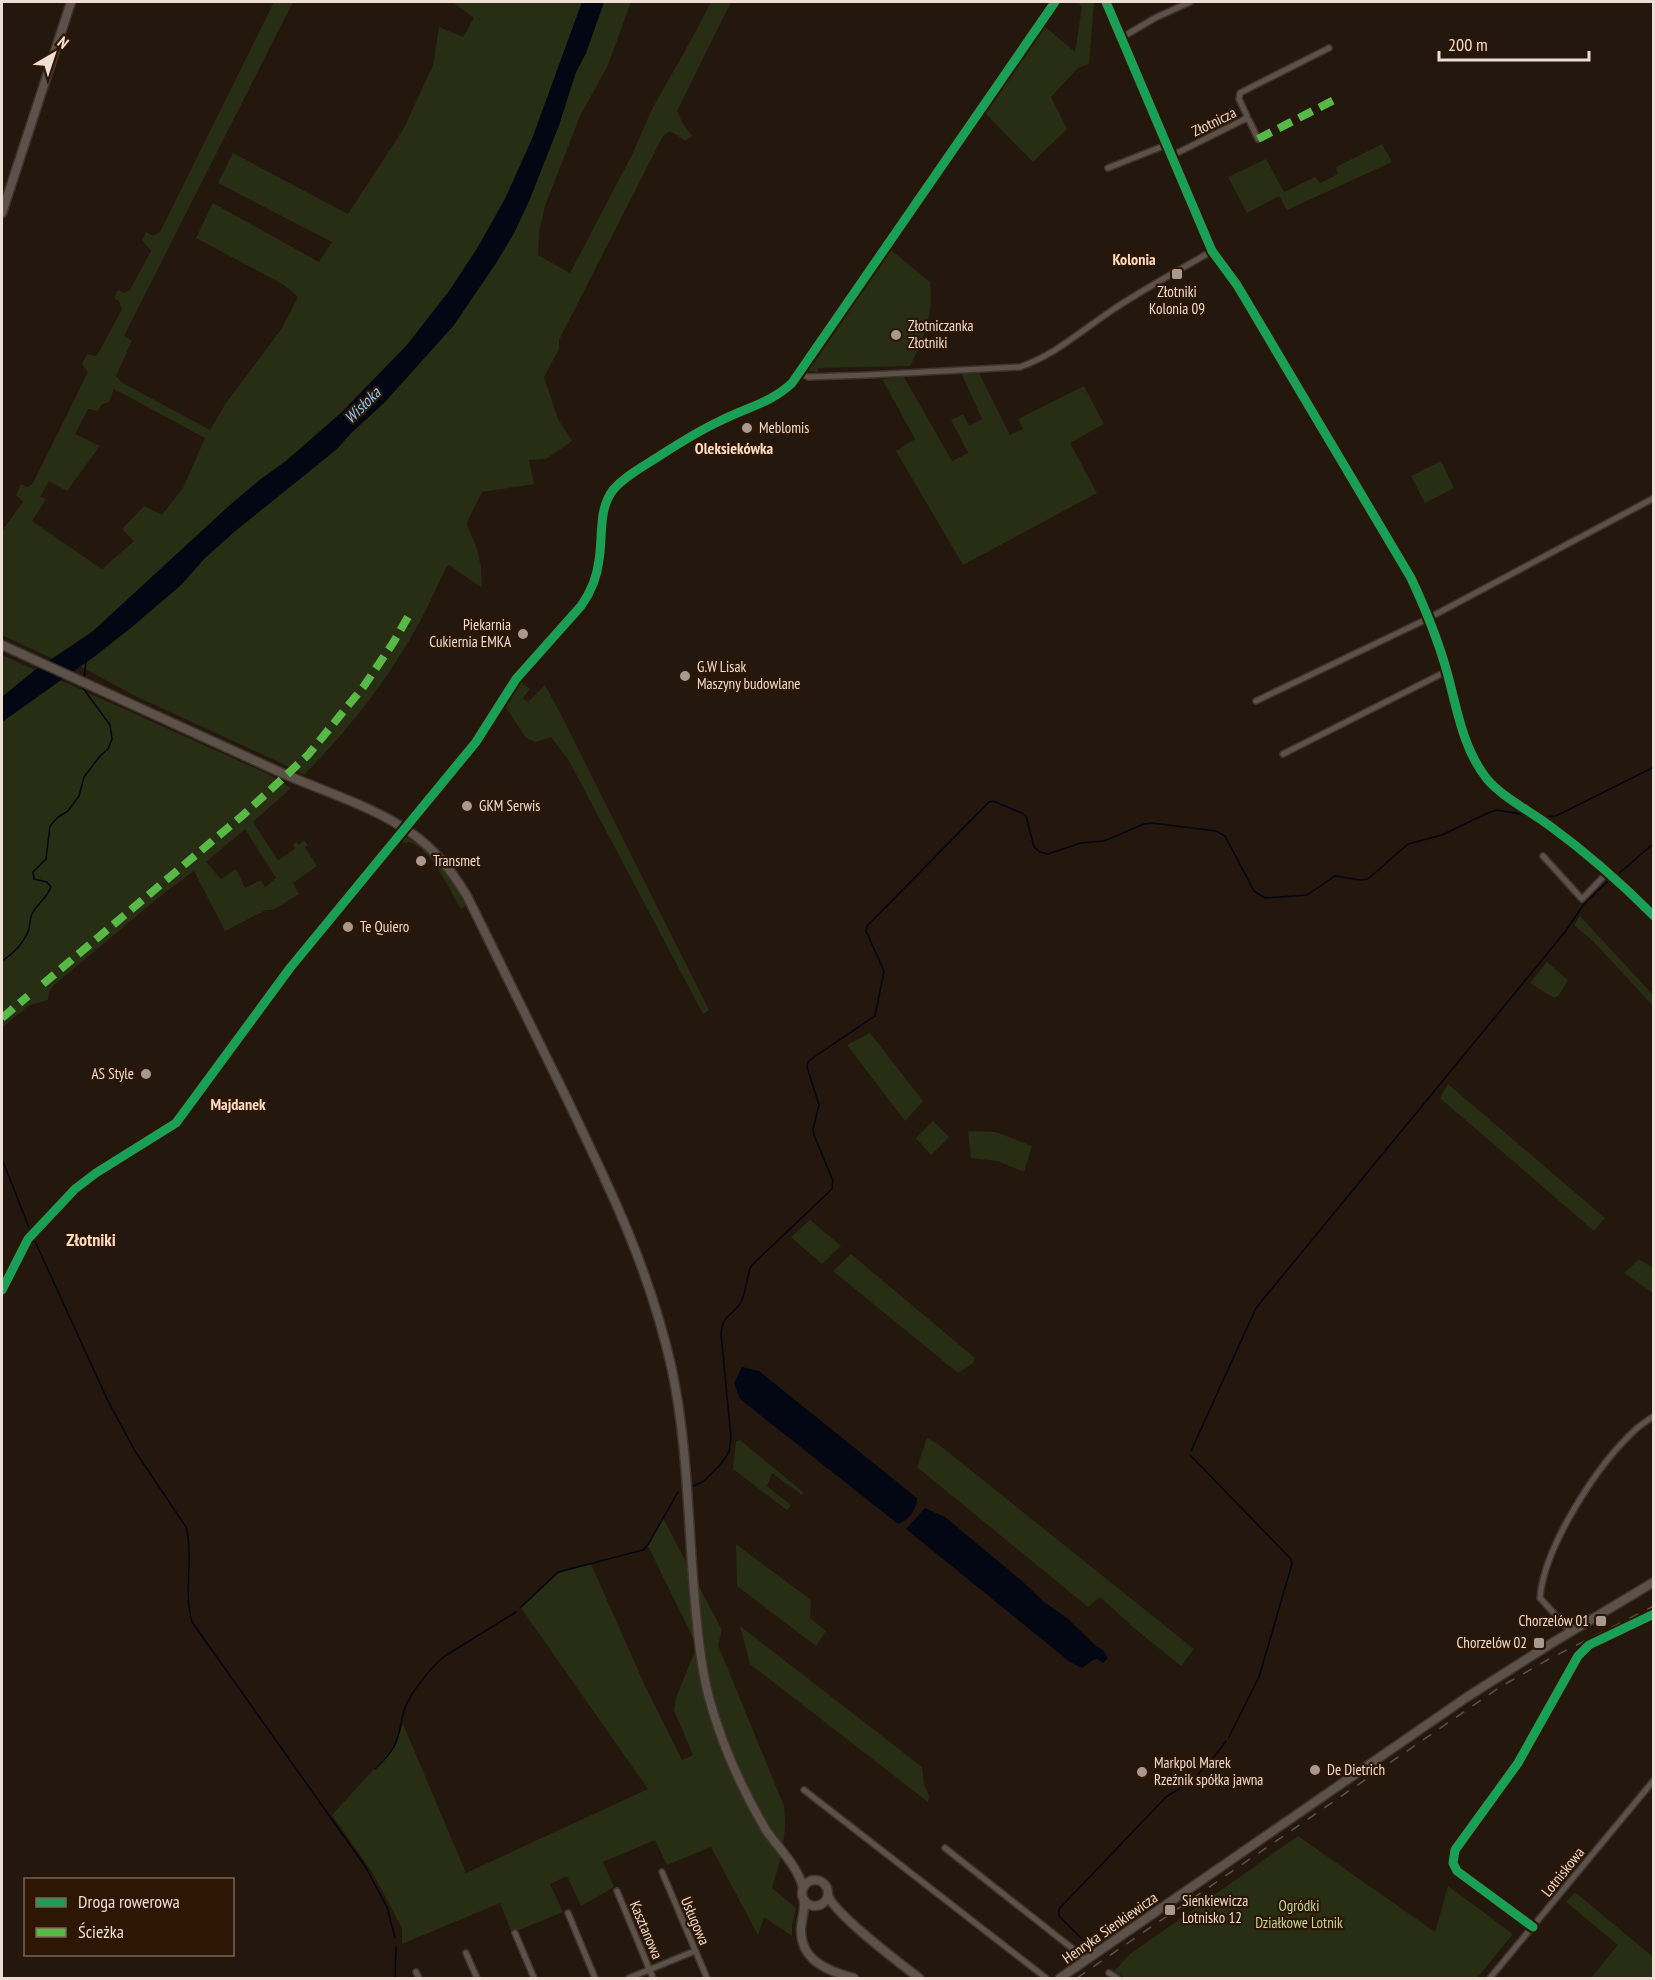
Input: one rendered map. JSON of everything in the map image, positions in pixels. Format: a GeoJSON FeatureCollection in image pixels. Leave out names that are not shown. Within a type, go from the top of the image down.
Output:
{"type":"FeatureCollection","features":[{"type":"Feature","properties":{"kind":"main road"},"geometry":{"type":"LineString","coordinates":[[2,213],[71,2]]}},
{"type":"Feature","properties":{"kind":"main road"},"geometry":{"type":"LineString","coordinates":[[2,1290],[28,1239],[75,1189],[107,1165],[176,1123],[285,975],[476,742],[516,679],[581,606],[589,594],[597,571],[606,502],[621,480],[694,434],[778,396],[800,373],[1055,2]]}},
{"type":"Feature","properties":{"kind":"main road"},"geometry":{"type":"LineString","coordinates":[[1106,2],[1212,251],[1237,285],[1403,562],[1428,616],[1447,671],[1466,742],[1488,779],[1497,789],[1553,828],[1608,872],[1653,916]]}},
{"type":"Feature","properties":{"kind":"main road"},"geometry":{"type":"LineString","coordinates":[[2,645],[362,807],[405,829],[436,853],[467,896],[608,1183],[632,1239],[658,1315],[677,1396],[699,1641],[709,1696],[720,1735],[749,1800],[768,1833],[794,1868],[803,1888],[803,1942],[814,1961],[826,1970],[854,1978]]}},
{"type":"Feature","properties":{"kind":"main road","name":"Henryka Sienkiewicza"},"geometry":{"type":"LineString","coordinates":[[1060,1978],[1467,1697],[1653,1582]]}},
{"type":"Feature","properties":{"kind":"main road"},"geometry":{"type":"LineString","coordinates":[[794,1868],[807,1879],[819,1880],[824,1884],[829,1900],[840,1913],[919,1978]]}},
{"type":"Feature","properties":{"kind":"main road"},"geometry":{"type":"LineString","coordinates":[[803,1888],[812,1880]]}},
{"type":"Feature","properties":{"kind":"main road"},"geometry":{"type":"LineString","coordinates":[[802,1920],[810,1908],[828,1895]]}},
{"type":"Feature","properties":{"kind":"main road"},"geometry":{"type":"LineString","coordinates":[[804,1900],[840,1913]]}},
{"type":"Feature","properties":{"kind":"street"},"geometry":{"type":"LineString","coordinates":[[1121,38],[1155,18],[1190,2]]}},
{"type":"Feature","properties":{"kind":"street"},"geometry":{"type":"LineString","coordinates":[[1245,119],[1247,116],[1239,99],[1240,93],[1329,48]]}},
{"type":"Feature","properties":{"kind":"street","name":"Złotnicza"},"geometry":{"type":"LineString","coordinates":[[1171,156],[1245,119],[1249,120],[1258,139]]}},
{"type":"Feature","properties":{"kind":"street"},"geometry":{"type":"LineString","coordinates":[[1108,168],[1166,145]]}},
{"type":"Feature","properties":{"kind":"street"},"geometry":{"type":"LineString","coordinates":[[800,373],[808,377],[1020,367],[1064,346],[1113,309],[1212,251]]}},
{"type":"Feature","properties":{"kind":"street"},"geometry":{"type":"LineString","coordinates":[[1256,701],[1425,620],[1428,616],[1653,498]]}},
{"type":"Feature","properties":{"kind":"street"},"geometry":{"type":"LineString","coordinates":[[1283,754],[1447,671]]}},
{"type":"Feature","properties":{"kind":"street"},"geometry":{"type":"LineString","coordinates":[[1544,856],[1582,899],[1608,872]]}},
{"type":"Feature","properties":{"kind":"street"},"geometry":{"type":"LineString","coordinates":[[1571,1632],[1540,1598],[1553,1552],[1575,1508],[1598,1473],[1624,1441],[1653,1416]]}},
{"type":"Feature","properties":{"kind":"street"},"geometry":{"type":"LineString","coordinates":[[1533,1927],[1457,1871],[1453,1863],[1455,1850],[1518,1763],[1578,1656],[1589,1645],[1653,1614]]}},
{"type":"Feature","properties":{"kind":"street","name":"Lotniskowa"},"geometry":{"type":"LineString","coordinates":[[1491,1978],[1653,1780]]}},
{"type":"Feature","properties":{"kind":"street"},"geometry":{"type":"LineString","coordinates":[[804,1790],[1046,1978]]}},
{"type":"Feature","properties":{"kind":"street"},"geometry":{"type":"LineString","coordinates":[[945,1848],[1087,1959]]}},
{"type":"Feature","properties":{"kind":"street","name":"Usługowa"},"geometry":{"type":"LineString","coordinates":[[662,1872],[707,1978]]}},
{"type":"Feature","properties":{"kind":"street","name":"Kasztanowa"},"geometry":{"type":"LineString","coordinates":[[616,1891],[653,1978]]}},
{"type":"Feature","properties":{"kind":"street"},"geometry":{"type":"LineString","coordinates":[[568,1913],[595,1978]]}},
{"type":"Feature","properties":{"kind":"street"},"geometry":{"type":"LineString","coordinates":[[515,1933],[534,1978]]}},
{"type":"Feature","properties":{"kind":"street"},"geometry":{"type":"LineString","coordinates":[[629,1978],[695,1952]]}},
{"type":"Feature","properties":{"kind":"street"},"geometry":{"type":"LineString","coordinates":[[466,1953],[477,1978]]}},
{"type":"Feature","properties":{"kind":"street"},"geometry":{"type":"LineString","coordinates":[[1109,1973],[1117,1978]]}},
{"type":"Feature","properties":{"kind":"green space"},"geometry":{"type":"Polygon","coordinates":[[[274,2],[293,2],[124,336],[132,341],[116,376],[121,382],[210,430],[226,403],[282,328],[298,297],[284,285],[196,238],[213,203],[319,262],[332,242],[218,183],[233,153],[348,214],[404,128],[433,65],[439,27],[463,37],[474,18],[452,2],[582,2],[532,139],[505,199],[450,290],[407,345],[342,412],[286,461],[230,505],[92,632],[53,659],[2,635],[2,531],[23,502],[16,495],[21,484],[27,487],[32,485],[88,372],[82,364],[87,354],[96,356],[122,309],[119,301],[114,298],[118,290],[124,293],[130,290],[151,251],[142,240],[146,232],[153,236],[160,232],[274,2]],[[114,389],[109,402],[102,404],[98,411],[88,409],[75,434],[100,446],[67,491],[49,481],[40,497],[46,499],[32,521],[102,569],[134,541],[122,529],[144,506],[162,515],[183,488],[205,438],[114,389]]]}},
{"type":"Feature","properties":{"kind":"green space"},"geometry":{"type":"Polygon","coordinates":[[[604,2],[631,2],[608,65],[580,116],[545,206],[539,232],[538,255],[570,273],[632,155],[652,109],[711,2],[731,2],[677,111],[692,136],[686,141],[670,131],[663,136],[559,340],[559,349],[544,377],[558,419],[572,441],[546,459],[529,460],[534,484],[482,492],[468,520],[467,525],[477,549],[481,567],[482,588],[449,565],[447,566],[422,618],[394,665],[351,722],[304,775],[133,695],[80,666],[181,585],[204,559],[234,532],[337,449],[384,403],[454,325],[496,263],[529,201],[604,2]]]}},
{"type":"Feature","properties":{"kind":"green space"},"geometry":{"type":"Polygon","coordinates":[[[1077,2],[1094,2],[1089,64],[1078,68],[1051,97],[1067,129],[1033,162],[983,111],[1043,25],[1075,52],[1082,6],[1077,2]]]}},
{"type":"Feature","properties":{"kind":"green space"},"geometry":{"type":"Polygon","coordinates":[[[1382,144],[1392,162],[1287,210],[1279,196],[1247,213],[1228,177],[1266,159],[1284,192],[1315,177],[1320,183],[1338,174],[1336,167],[1382,144]]]}},
{"type":"Feature","properties":{"kind":"green space"},"geometry":{"type":"Polygon","coordinates":[[[891,250],[930,282],[931,304],[927,326],[910,366],[818,368],[818,372],[808,371],[891,250]]]}},
{"type":"Feature","properties":{"kind":"green space"},"geometry":{"type":"Polygon","coordinates":[[[977,369],[1010,435],[1023,429],[1018,419],[1084,386],[1104,424],[1070,443],[1097,493],[963,565],[896,451],[915,439],[882,379],[904,377],[952,461],[968,453],[951,420],[963,414],[969,426],[982,419],[960,370],[977,369]]]}},
{"type":"Feature","properties":{"kind":"green space"},"geometry":{"type":"Polygon","coordinates":[[[1441,461],[1454,488],[1425,503],[1411,476],[1441,461]]]}},
{"type":"Feature","properties":{"kind":"green space"},"geometry":{"type":"Polygon","coordinates":[[[2,655],[35,670],[2,697],[2,655]]]}},
{"type":"Feature","properties":{"kind":"green space"},"geometry":{"type":"Polygon","coordinates":[[[60,680],[268,774],[291,788],[253,822],[278,860],[295,849],[293,845],[296,842],[299,845],[304,840],[308,845],[305,847],[317,866],[293,883],[299,894],[273,910],[266,910],[225,931],[194,871],[164,893],[53,986],[48,1000],[28,1006],[2,1028],[2,722],[60,680]],[[245,829],[206,862],[221,879],[236,869],[245,888],[261,880],[265,887],[276,878],[245,829]]]}},
{"type":"Feature","properties":{"kind":"green space"},"geometry":{"type":"Polygon","coordinates":[[[520,681],[530,689],[523,698],[528,702],[545,685],[709,1010],[703,1014],[568,759],[551,737],[535,742],[526,738],[505,706],[520,681]]]}},
{"type":"Feature","properties":{"kind":"green space"},"geometry":{"type":"Polygon","coordinates":[[[406,837],[417,842],[447,873],[460,892],[465,907],[461,909],[433,861],[418,846],[409,842],[399,842],[406,837]]]}},
{"type":"Feature","properties":{"kind":"green space"},"geometry":{"type":"Polygon","coordinates":[[[1580,916],[1653,995],[1653,1006],[1594,942],[1574,925],[1580,916]]]}},
{"type":"Feature","properties":{"kind":"green space"},"geometry":{"type":"Polygon","coordinates":[[[1547,962],[1568,980],[1559,995],[1554,998],[1530,983],[1547,962]]]}},
{"type":"Feature","properties":{"kind":"green space"},"geometry":{"type":"Polygon","coordinates":[[[870,1033],[923,1101],[905,1121],[847,1045],[870,1033]]]}},
{"type":"Feature","properties":{"kind":"green space"},"geometry":{"type":"Polygon","coordinates":[[[1448,1084],[1605,1218],[1594,1231],[1440,1098],[1448,1084]]]}},
{"type":"Feature","properties":{"kind":"green space"},"geometry":{"type":"Polygon","coordinates":[[[933,1121],[949,1137],[931,1155],[916,1138],[933,1121]]]}},
{"type":"Feature","properties":{"kind":"green space"},"geometry":{"type":"Polygon","coordinates":[[[968,1131],[996,1132],[1032,1146],[1024,1172],[997,1161],[971,1158],[968,1131]]]}},
{"type":"Feature","properties":{"kind":"green space"},"geometry":{"type":"Polygon","coordinates":[[[810,1220],[841,1246],[822,1264],[791,1237],[810,1220]]]}},
{"type":"Feature","properties":{"kind":"green space"},"geometry":{"type":"Polygon","coordinates":[[[851,1254],[975,1358],[973,1363],[958,1373],[833,1271],[851,1254]]]}},
{"type":"Feature","properties":{"kind":"green space"},"geometry":{"type":"Polygon","coordinates":[[[1639,1259],[1653,1268],[1653,1293],[1624,1273],[1639,1259]]]}},
{"type":"Feature","properties":{"kind":"green space"},"geometry":{"type":"Polygon","coordinates":[[[927,1438],[938,1444],[1194,1649],[1181,1666],[1100,1597],[1088,1607],[917,1467],[927,1438]]]}},
{"type":"Feature","properties":{"kind":"green space"},"geometry":{"type":"Polygon","coordinates":[[[740,1440],[803,1492],[802,1495],[772,1473],[767,1486],[791,1505],[787,1510],[733,1469],[736,1442],[740,1440]]]}},
{"type":"Feature","properties":{"kind":"green space"},"geometry":{"type":"Polygon","coordinates":[[[663,1518],[722,1630],[718,1645],[784,1806],[784,1837],[772,1888],[796,1908],[792,1936],[764,1917],[758,1935],[711,1847],[667,1865],[655,1840],[603,1862],[614,1887],[581,1906],[567,1876],[550,1884],[563,1912],[512,1933],[500,1903],[402,1944],[402,1928],[372,1872],[332,1815],[393,1748],[403,1724],[466,1873],[648,1789],[521,1608],[559,1573],[591,1564],[646,1688],[682,1760],[693,1755],[674,1710],[676,1698],[697,1646],[648,1546],[663,1518]]]}},
{"type":"Feature","properties":{"kind":"green space"},"geometry":{"type":"Polygon","coordinates":[[[736,1544],[811,1600],[810,1618],[826,1631],[816,1646],[737,1586],[736,1544]]]}},
{"type":"Feature","properties":{"kind":"green space"},"geometry":{"type":"Polygon","coordinates":[[[740,1626],[922,1767],[924,1784],[929,1796],[928,1802],[750,1664],[740,1626]]]}},
{"type":"Feature","properties":{"kind":"green space","name":"Ogródki Działkowe Lotnik"},"geometry":{"type":"Polygon","coordinates":[[[1298,1836],[1435,1932],[1448,1886],[1513,1934],[1477,1978],[1125,1978],[1114,1971],[1130,1954],[1298,1836]]]}},
{"type":"Feature","properties":{"kind":"green space"},"geometry":{"type":"Polygon","coordinates":[[[1575,1892],[1653,1957],[1653,1978],[1591,1978],[1618,1945],[1566,1902],[1575,1892]]]}},
{"type":"Feature","properties":{"kind":"water","name":"Wisłoka"},"geometry":{"type":"Polygon","coordinates":[[[582,2],[604,2],[529,201],[496,263],[454,325],[384,403],[337,449],[234,532],[204,559],[181,585],[132,627],[2,722],[2,697],[35,670],[92,632],[230,505],[286,461],[342,412],[407,345],[450,290],[505,199],[532,139],[582,2]]]}},
{"type":"Feature","properties":{"kind":"water"},"geometry":{"type":"Polygon","coordinates":[[[742,1367],[759,1371],[917,1498],[914,1511],[909,1517],[898,1524],[740,1399],[734,1383],[742,1367]]]}},
{"type":"Feature","properties":{"kind":"water"},"geometry":{"type":"Polygon","coordinates":[[[925,1508],[945,1517],[1044,1602],[1067,1618],[1103,1650],[1108,1658],[1103,1663],[1097,1659],[1093,1660],[1082,1668],[1070,1662],[906,1529],[925,1508]]]}},
{"type":"Feature","properties":{"kind":"waterway"},"geometry":{"type":"LineString","coordinates":[[84,678],[86,662]]}},
{"type":"Feature","properties":{"kind":"waterway"},"geometry":{"type":"LineString","coordinates":[[2,961],[24,939],[32,914],[51,887],[47,882],[34,879],[33,872],[46,859],[50,826],[68,811],[79,796],[84,777],[108,749],[112,739],[110,725],[83,686]]}},
{"type":"Feature","properties":{"kind":"waterway"},"geometry":{"type":"LineString","coordinates":[[1544,817],[1556,816],[1654,767]]}},
{"type":"Feature","properties":{"kind":"waterway"},"geometry":{"type":"LineString","coordinates":[[693,1486],[704,1481],[729,1452],[731,1437],[721,1334],[724,1322],[741,1302],[753,1264],[832,1189],[833,1181],[814,1135],[813,1129],[819,1105],[807,1067],[808,1062],[875,1016],[884,971],[866,931],[867,926],[989,802],[993,801],[1026,816],[1034,847],[1048,854],[1081,843],[1104,841],[1144,824],[1216,831],[1225,836],[1254,891],[1265,898],[1307,895],[1335,876],[1368,879],[1408,844],[1442,835],[1490,812],[1497,810],[1526,815]]}},
{"type":"Feature","properties":{"kind":"waterway"},"geometry":{"type":"LineString","coordinates":[[1617,875],[1654,843]]}},
{"type":"Feature","properties":{"kind":"waterway"},"geometry":{"type":"LineString","coordinates":[[1191,1451],[1256,1308],[1565,932],[1584,904],[1610,879]]}},
{"type":"Feature","properties":{"kind":"waterway"},"geometry":{"type":"LineString","coordinates":[[2,1159],[30,1230]]}},
{"type":"Feature","properties":{"kind":"waterway"},"geometry":{"type":"LineString","coordinates":[[34,1239],[108,1401],[135,1451],[186,1527],[189,1550],[188,1598],[192,1622],[365,1866],[387,1907],[395,1938]]}},
{"type":"Feature","properties":{"kind":"waterway"},"geometry":{"type":"LineString","coordinates":[[1190,1455],[1291,1559],[1292,1564],[1259,1677],[1229,1737]]}},
{"type":"Feature","properties":{"kind":"waterway"},"geometry":{"type":"LineString","coordinates":[[520,1608],[558,1572],[643,1550],[678,1492]]}},
{"type":"Feature","properties":{"kind":"waterway"},"geometry":{"type":"LineString","coordinates":[[375,1769],[396,1743],[408,1702],[428,1673],[445,1656],[516,1612]]}},
{"type":"Feature","properties":{"kind":"waterway"},"geometry":{"type":"LineString","coordinates":[[1090,1947],[1059,1916],[1059,1909],[1166,1797],[1193,1780],[1226,1741]]}},
{"type":"Feature","properties":{"kind":"waterway"},"geometry":{"type":"LineString","coordinates":[[395,1978],[396,1947]]}},
{"type":"Feature","properties":{"kind":"railway"},"geometry":{"type":"LineString","coordinates":[[1077,1978],[1500,1687],[1549,1659],[1654,1606]]}},
{"type":"Feature","properties":{"kind":"marked path"},"geometry":{"type":"LineString","coordinates":[[1258,139],[1336,99]]}},
{"type":"Feature","properties":{"kind":"marked path"},"geometry":{"type":"LineString","coordinates":[[43,984],[242,816],[308,755],[364,686],[412,610]]}},
{"type":"Feature","properties":{"kind":"marked path"},"geometry":{"type":"LineString","coordinates":[[2,1018],[28,996]]}},
{"type":"Feature","properties":{"kind":"cycle path"},"geometry":{"type":"LineString","coordinates":[[2,1290],[28,1239],[75,1189],[96,1173],[176,1123],[290,968],[476,742],[516,679],[581,606],[591,590],[597,573],[603,515],[613,490],[632,474],[686,439],[729,416],[775,396],[792,383],[1055,2]]}},
{"type":"Feature","properties":{"kind":"cycle path"},"geometry":{"type":"LineString","coordinates":[[1106,2],[1212,251],[1237,285],[1411,578],[1435,636],[1466,742],[1479,767],[1500,792],[1577,847],[1654,916]]}},
{"type":"Feature","properties":{"kind":"cycle path"},"geometry":{"type":"LineString","coordinates":[[1533,1927],[1457,1871],[1453,1863],[1455,1850],[1518,1763],[1578,1656],[1589,1645],[1654,1614]]}},
{"type":"Feature","properties":{"kind":"place","name":"Złotniki Kolonia 09"},"geometry":{"type":"Point","coordinates":[1177,274]}},
{"type":"Feature","properties":{"kind":"place","name":"Złotniczanka Złotniki"},"geometry":{"type":"Point","coordinates":[896,335]}},
{"type":"Feature","properties":{"kind":"place","name":"Meblomis"},"geometry":{"type":"Point","coordinates":[747,428]}},
{"type":"Feature","properties":{"kind":"place","name":"Piekarnia Cukiernia EMKA"},"geometry":{"type":"Point","coordinates":[523,634]}},
{"type":"Feature","properties":{"kind":"place","name":"G.W Lisak Maszyny budowlane"},"geometry":{"type":"Point","coordinates":[685,676]}},
{"type":"Feature","properties":{"kind":"place","name":"GKM Serwis"},"geometry":{"type":"Point","coordinates":[467,806]}},
{"type":"Feature","properties":{"kind":"place","name":"Transmet"},"geometry":{"type":"Point","coordinates":[421,861]}},
{"type":"Feature","properties":{"kind":"place","name":"Te Quiero"},"geometry":{"type":"Point","coordinates":[348,927]}},
{"type":"Feature","properties":{"kind":"place","name":"AS Style"},"geometry":{"type":"Point","coordinates":[146,1074]}},
{"type":"Feature","properties":{"kind":"place","name":"Chorzelów 01"},"geometry":{"type":"Point","coordinates":[1601,1621]}},
{"type":"Feature","properties":{"kind":"place","name":"Chorzelów 02"},"geometry":{"type":"Point","coordinates":[1539,1643]}},
{"type":"Feature","properties":{"kind":"place","name":"De Dietrich"},"geometry":{"type":"Point","coordinates":[1315,1770]}},
{"type":"Feature","properties":{"kind":"place","name":"Markpol Marek Rzeźnik spółka jawna"},"geometry":{"type":"Point","coordinates":[1142,1772]}},
{"type":"Feature","properties":{"kind":"place","name":"Sienkiewicza Lotnisko 12"},"geometry":{"type":"Point","coordinates":[1170,1910]}},
{"type":"Feature","properties":{"kind":"district","name":"Kolonia"},"geometry":{"type":"Point","coordinates":[1134,259]}},
{"type":"Feature","properties":{"kind":"district","name":"Oleksiekówka"},"geometry":{"type":"Point","coordinates":[734,448]}},
{"type":"Feature","properties":{"kind":"district","name":"Majdanek"},"geometry":{"type":"Point","coordinates":[238,1104]}},
{"type":"Feature","properties":{"kind":"district","name":"Złotniki"},"geometry":{"type":"Point","coordinates":[91,1240]}}]}
